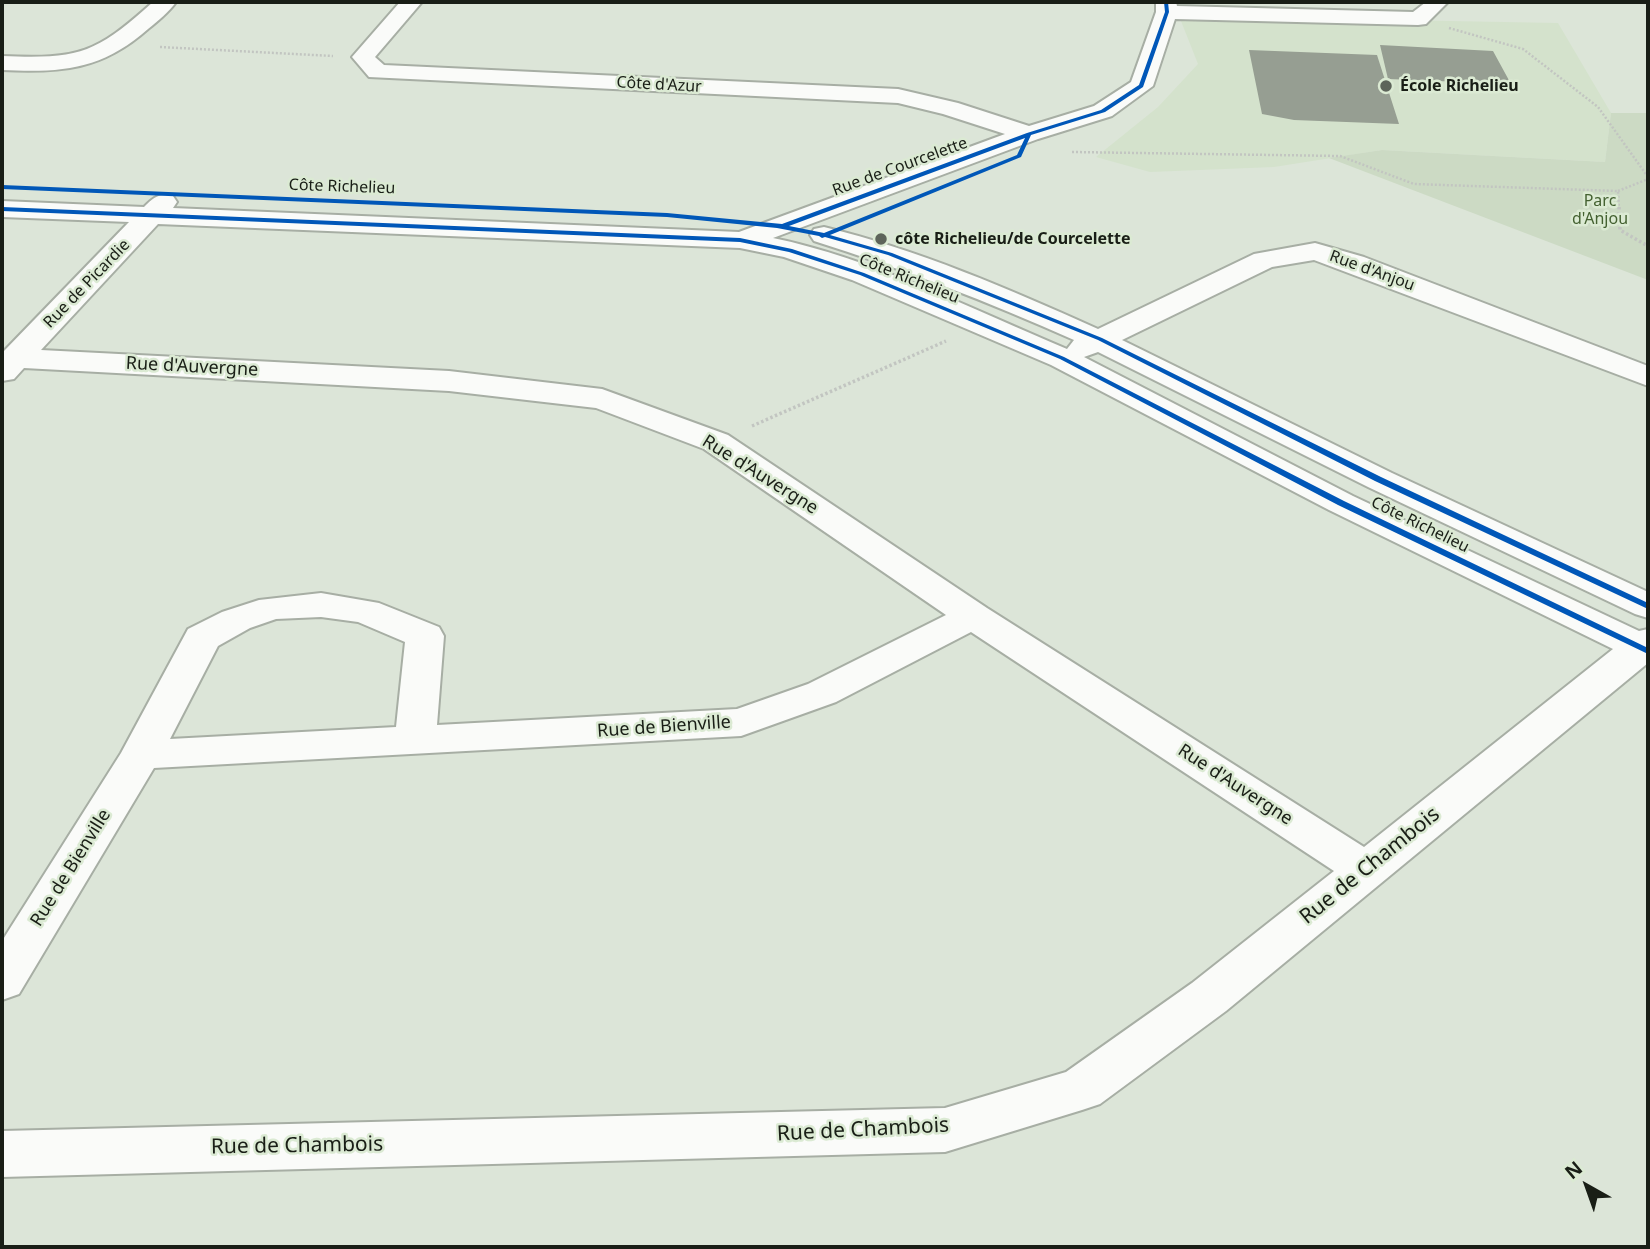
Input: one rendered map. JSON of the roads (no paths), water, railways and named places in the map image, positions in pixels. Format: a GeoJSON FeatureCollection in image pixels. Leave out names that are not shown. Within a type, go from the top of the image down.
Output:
{"type":"FeatureCollection","features":[{"type":"Feature","properties":{"kind":"street"},"geometry":{"type":"LineString","coordinates":[[2,63],[51,65],[94,56],[114,45],[165,2]]}},
{"type":"Feature","properties":{"kind":"street","name":"Côte d'Azur"},"geometry":{"type":"LineString","coordinates":[[411,2],[363,57],[377,72],[898,96],[950,108],[1029,134]]}},
{"type":"Feature","properties":{"kind":"street"},"geometry":{"type":"LineString","coordinates":[[1167,7],[1418,19],[1438,2]]}},
{"type":"Feature","properties":{"kind":"street","name":"Rue de Courcelette"},"geometry":{"type":"LineString","coordinates":[[785,238],[1029,134],[1103,111],[1141,86],[1167,7]]}},
{"type":"Feature","properties":{"kind":"street","name":"Rue de Courcelette"},"geometry":{"type":"LineString","coordinates":[[785,238],[824,235],[1020,156],[1029,134]]}},
{"type":"Feature","properties":{"kind":"street","name":"Côte Richelieu"},"geometry":{"type":"LineString","coordinates":[[2,187],[162,204],[740,240],[785,238]]}},
{"type":"Feature","properties":{"kind":"street","name":"Côte Richelieu"},"geometry":{"type":"LineString","coordinates":[[2,209],[162,204],[654,214],[785,238],[862,274],[1062,358],[1341,503],[1646,647]]}},
{"type":"Feature","properties":{"kind":"street","name":"Rue de Picardie"},"geometry":{"type":"LineString","coordinates":[[9,366],[162,204]]}},
{"type":"Feature","properties":{"kind":"street","name":"Côte Richelieu"},"geometry":{"type":"LineString","coordinates":[[824,235],[890,254],[1100,340],[1378,479],[1648,606]]}},
{"type":"Feature","properties":{"kind":"street","name":"Rue d'Anjou"},"geometry":{"type":"LineString","coordinates":[[1062,358],[1264,260],[1315,251],[1354,263],[1648,377]]}},
{"type":"Feature","properties":{"kind":"street","name":"Rue d'Auvergne"},"geometry":{"type":"LineString","coordinates":[[9,366],[449,381],[602,400],[716,442],[973,617],[1366,870]]}},
{"type":"Feature","properties":{"kind":"street","name":"Rue de Bienville"},"geometry":{"type":"LineString","coordinates":[[2,982],[141,755],[202,638],[236,620],[272,608],[321,606],[366,611],[425,636],[415,739]]}},
{"type":"Feature","properties":{"kind":"street","name":"Rue de Bienville"},"geometry":{"type":"LineString","coordinates":[[141,755],[415,739],[635,730],[741,722],[822,693],[973,617]]}},
{"type":"Feature","properties":{"kind":"street","name":"Rue de Chambois"},"geometry":{"type":"LineString","coordinates":[[2,1154],[945,1129],[1082,1089],[1209,997],[1646,647]]}},
{"type":"Feature","properties":{"kind":"place","name":"École Richelieu"},"geometry":{"type":"Point","coordinates":[1386,86]}},
{"type":"Feature","properties":{"kind":"place","name":"côte Richelieu/de Courcelette"},"geometry":{"type":"Point","coordinates":[881,239]}},
{"type":"Feature","properties":{"kind":"park label","name":"Parc d'Anjou"},"geometry":{"type":"Point","coordinates":[1600,210]}}]}
